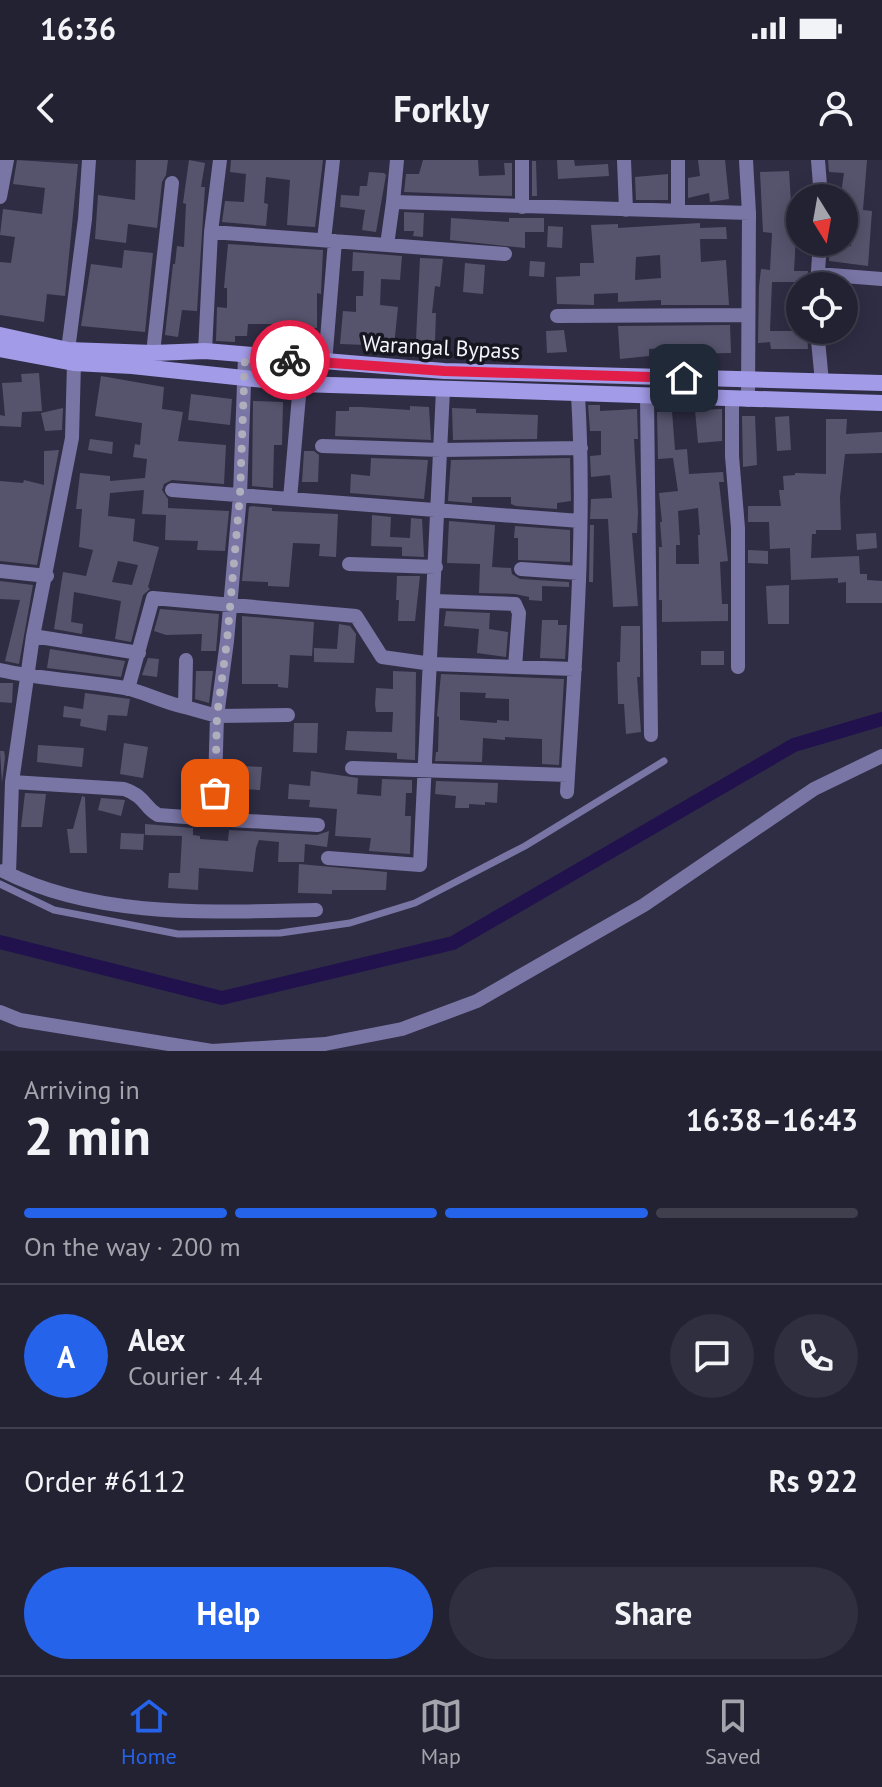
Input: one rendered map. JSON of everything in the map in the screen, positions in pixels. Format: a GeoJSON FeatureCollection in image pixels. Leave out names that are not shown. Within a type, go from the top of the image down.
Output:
{"type":"FeatureCollection","features":[{"type":"Feature","properties":{"kind":"main road","name":"Warangal Bypass"},"geometry":{"type":"LineString","coordinates":[[0,335],[71,357],[205,351],[325,363],[577,376],[882,383]]}},
{"type":"Feature","properties":{"kind":"main road"},"geometry":{"type":"LineString","coordinates":[[0,349],[300,384],[882,403]]}},
{"type":"Feature","properties":{"kind":"street"},"geometry":{"type":"LineString","coordinates":[[0,197],[7,160]]}},
{"type":"Feature","properties":{"kind":"street"},"geometry":{"type":"LineString","coordinates":[[89,160],[71,357],[72,438],[33,636],[12,782],[3,876],[80,901],[209,912],[316,910]]}},
{"type":"Feature","properties":{"kind":"street"},"geometry":{"type":"LineString","coordinates":[[205,351],[211,232],[220,160]]}},
{"type":"Feature","properties":{"kind":"street"},"geometry":{"type":"LineString","coordinates":[[325,363],[333,160]]}},
{"type":"Feature","properties":{"kind":"street"},"geometry":{"type":"LineString","coordinates":[[387,245],[397,160]]}},
{"type":"Feature","properties":{"kind":"street"},"geometry":{"type":"LineString","coordinates":[[522,160],[522,207]]}},
{"type":"Feature","properties":{"kind":"street"},"geometry":{"type":"LineString","coordinates":[[624,160],[626,210]]}},
{"type":"Feature","properties":{"kind":"street"},"geometry":{"type":"LineString","coordinates":[[678,160],[678,211]]}},
{"type":"Feature","properties":{"kind":"street"},"geometry":{"type":"LineString","coordinates":[[738,667],[738,528],[732,456],[740,400],[748,378],[749,213],[746,160]]}},
{"type":"Feature","properties":{"kind":"street"},"geometry":{"type":"LineString","coordinates":[[818,160],[820,184]]}},
{"type":"Feature","properties":{"kind":"street"},"geometry":{"type":"LineString","coordinates":[[153,353],[172,183]]}},
{"type":"Feature","properties":{"kind":"street"},"geometry":{"type":"LineString","coordinates":[[393,202],[749,213]]}},
{"type":"Feature","properties":{"kind":"street"},"geometry":{"type":"LineString","coordinates":[[211,232],[505,254]]}},
{"type":"Feature","properties":{"kind":"street"},"geometry":{"type":"LineString","coordinates":[[858,279],[882,279]]}},
{"type":"Feature","properties":{"kind":"street"},"geometry":{"type":"LineString","coordinates":[[557,316],[747,315]]}},
{"type":"Feature","properties":{"kind":"street"},"geometry":{"type":"LineString","coordinates":[[818,344],[822,382]]}},
{"type":"Feature","properties":{"kind":"street"},"geometry":{"type":"LineString","coordinates":[[214,819],[217,716],[240,495],[245,356]]}},
{"type":"Feature","properties":{"kind":"street"},"geometry":{"type":"LineString","coordinates":[[290,499],[300,384]]}},
{"type":"Feature","properties":{"kind":"street"},"geometry":{"type":"LineString","coordinates":[[328,858],[420,865],[427,771],[443,390]]}},
{"type":"Feature","properties":{"kind":"street"},"geometry":{"type":"LineString","coordinates":[[567,792],[580,521],[578,395]]}},
{"type":"Feature","properties":{"kind":"street"},"geometry":{"type":"LineString","coordinates":[[647,397],[651,735]]}},
{"type":"Feature","properties":{"kind":"street"},"geometry":{"type":"LineString","coordinates":[[322,446],[441,450],[581,448]]}},
{"type":"Feature","properties":{"kind":"street"},"geometry":{"type":"LineString","coordinates":[[172,490],[580,521]]}},
{"type":"Feature","properties":{"kind":"street"},"geometry":{"type":"LineString","coordinates":[[349,564],[436,567]]}},
{"type":"Feature","properties":{"kind":"street"},"geometry":{"type":"LineString","coordinates":[[521,569],[578,573]]}},
{"type":"Feature","properties":{"kind":"street"},"geometry":{"type":"LineString","coordinates":[[0,571],[47,576]]}},
{"type":"Feature","properties":{"kind":"street"},"geometry":{"type":"LineString","coordinates":[[128,689],[153,598],[356,616],[382,657],[432,664],[575,669]]}},
{"type":"Feature","properties":{"kind":"street"},"geometry":{"type":"LineString","coordinates":[[435,601],[515,604],[519,613],[515,667]]}},
{"type":"Feature","properties":{"kind":"street"},"geometry":{"type":"LineString","coordinates":[[33,636],[139,653]]}},
{"type":"Feature","properties":{"kind":"street"},"geometry":{"type":"LineString","coordinates":[[185,707],[186,660]]}},
{"type":"Feature","properties":{"kind":"street"},"geometry":{"type":"LineString","coordinates":[[0,670],[128,689],[169,704],[217,716],[288,715]]}},
{"type":"Feature","properties":{"kind":"street"},"geometry":{"type":"LineString","coordinates":[[0,1012],[20,1020],[212,1051],[325,1044],[402,1029],[477,1001],[644,905],[814,789],[882,756]]}},
{"type":"Feature","properties":{"kind":"street"},"geometry":{"type":"LineString","coordinates":[[352,768],[568,775]]}},
{"type":"Feature","properties":{"kind":"street"},"geometry":{"type":"LineString","coordinates":[[12,782],[124,789],[138,794],[158,815],[318,825]]}},
{"type":"Feature","properties":{"kind":"lane"},"geometry":{"type":"LineString","coordinates":[[3,876],[54,910],[178,934],[280,933],[350,923],[415,903],[525,846],[664,761]]}},
{"type":"Feature","properties":{"kind":"building"},"geometry":{"type":"Polygon","coordinates":[[[17,160],[78,164],[65,296],[47,294],[44,322],[0,315],[0,262],[11,263],[15,237],[0,235],[3,209],[42,214],[45,188],[13,184],[17,160]]]}},
{"type":"Feature","properties":{"kind":"building"},"geometry":{"type":"Polygon","coordinates":[[[136,160],[168,160],[162,182],[157,228],[128,224],[126,243],[95,239],[98,195],[135,200],[136,160]]]}},
{"type":"Feature","properties":{"kind":"building"},"geometry":{"type":"Polygon","coordinates":[[[189,160],[205,163],[201,187],[205,187],[197,311],[182,310],[178,337],[165,335],[173,264],[177,246],[184,247],[186,204],[183,203],[189,160]]]}},
{"type":"Feature","properties":{"kind":"building"},"geometry":{"type":"Polygon","coordinates":[[[231,160],[323,160],[315,227],[287,225],[290,180],[266,177],[266,226],[222,222],[225,201],[244,202],[246,174],[230,172],[231,160]]]}},
{"type":"Feature","properties":{"kind":"building"},"geometry":{"type":"Polygon","coordinates":[[[423,160],[478,160],[479,176],[505,175],[504,163],[512,163],[512,196],[404,192],[406,174],[419,174],[423,160]]]}},
{"type":"Feature","properties":{"kind":"building"},"geometry":{"type":"Polygon","coordinates":[[[557,160],[574,160],[575,166],[608,164],[609,176],[558,179],[557,160]]]}},
{"type":"Feature","properties":{"kind":"building"},"geometry":{"type":"Polygon","coordinates":[[[698,160],[725,160],[729,199],[710,202],[709,193],[688,198],[688,178],[700,176],[698,160]]]}},
{"type":"Feature","properties":{"kind":"building"},"geometry":{"type":"Polygon","coordinates":[[[828,160],[867,160],[863,210],[872,211],[868,266],[829,261],[829,256],[858,256],[858,184],[842,184],[844,173],[829,172],[828,160]]]}},
{"type":"Feature","properties":{"kind":"building"},"geometry":{"type":"Polygon","coordinates":[[[532,161],[536,161],[537,196],[532,196],[532,161]]]}},
{"type":"Feature","properties":{"kind":"building"},"geometry":{"type":"Polygon","coordinates":[[[789,171],[790,184],[786,184],[786,256],[795,256],[794,271],[808,271],[786,272],[786,282],[772,282],[770,331],[786,331],[786,344],[808,344],[808,349],[771,349],[770,342],[758,343],[761,269],[770,270],[772,233],[763,232],[760,172],[789,171]]]}},
{"type":"Feature","properties":{"kind":"building"},"geometry":{"type":"Polygon","coordinates":[[[369,172],[386,175],[376,232],[362,230],[365,210],[340,207],[341,195],[359,196],[360,186],[367,186],[369,172]]]}},
{"type":"Feature","properties":{"kind":"building"},"geometry":{"type":"Polygon","coordinates":[[[668,174],[668,200],[636,200],[635,177],[668,174]]]}},
{"type":"Feature","properties":{"kind":"building"},"geometry":{"type":"Polygon","coordinates":[[[404,212],[424,213],[423,237],[413,236],[414,231],[404,231],[404,212]]]}},
{"type":"Feature","properties":{"kind":"building"},"geometry":{"type":"Polygon","coordinates":[[[451,218],[509,222],[509,218],[544,218],[544,232],[525,232],[525,248],[450,240],[451,218]]]}},
{"type":"Feature","properties":{"kind":"building"},"geometry":{"type":"Polygon","coordinates":[[[700,223],[700,228],[726,227],[727,239],[700,239],[701,262],[726,260],[729,305],[661,305],[661,300],[618,302],[618,293],[594,294],[594,305],[557,304],[556,277],[580,276],[580,263],[594,263],[591,225],[618,224],[618,228],[700,223]],[[660,255],[636,257],[635,280],[661,278],[660,255]]]}},
{"type":"Feature","properties":{"kind":"building"},"geometry":{"type":"Polygon","coordinates":[[[548,226],[563,227],[562,248],[547,247],[548,226]]]}},
{"type":"Feature","properties":{"kind":"building"},"geometry":{"type":"Polygon","coordinates":[[[228,244],[323,250],[321,294],[317,293],[317,328],[306,328],[306,337],[274,337],[274,324],[248,324],[247,336],[235,336],[235,342],[216,341],[217,307],[227,308],[227,288],[224,288],[228,244]]]}},
{"type":"Feature","properties":{"kind":"building"},"geometry":{"type":"Polygon","coordinates":[[[124,250],[153,253],[145,332],[81,326],[91,264],[122,268],[124,250]]]}},
{"type":"Feature","properties":{"kind":"building"},"geometry":{"type":"Polygon","coordinates":[[[353,252],[402,256],[400,280],[381,279],[380,305],[398,307],[394,346],[340,344],[343,311],[356,312],[356,296],[363,296],[364,271],[352,271],[353,252]]]}},
{"type":"Feature","properties":{"kind":"building"},"geometry":{"type":"Polygon","coordinates":[[[420,258],[443,259],[440,287],[435,286],[432,313],[436,313],[435,341],[416,340],[420,258]]]}},
{"type":"Feature","properties":{"kind":"building"},"geometry":{"type":"Polygon","coordinates":[[[530,261],[545,262],[544,277],[529,276],[530,261]]]}},
{"type":"Feature","properties":{"kind":"building"},"geometry":{"type":"Polygon","coordinates":[[[465,263],[485,265],[483,294],[463,292],[465,263]]]}},
{"type":"Feature","properties":{"kind":"building"},"geometry":{"type":"Polygon","coordinates":[[[730,325],[731,353],[680,354],[680,347],[649,349],[649,356],[620,359],[618,326],[730,325]]]}},
{"type":"Feature","properties":{"kind":"building"},"geometry":{"type":"Polygon","coordinates":[[[564,330],[567,352],[547,353],[546,331],[564,330]]]}},
{"type":"Feature","properties":{"kind":"building"},"geometry":{"type":"Polygon","coordinates":[[[39,373],[42,411],[22,412],[21,427],[0,426],[0,415],[5,416],[2,383],[22,382],[21,374],[39,373]]]}},
{"type":"Feature","properties":{"kind":"building"},"geometry":{"type":"Polygon","coordinates":[[[101,376],[164,387],[162,409],[183,412],[178,441],[226,445],[224,484],[172,480],[164,484],[162,490],[168,499],[168,508],[229,511],[225,551],[197,550],[198,541],[165,540],[166,515],[142,514],[144,490],[110,493],[108,516],[135,519],[133,541],[159,547],[150,589],[143,595],[131,642],[115,639],[121,601],[74,592],[71,622],[83,624],[82,634],[54,629],[63,572],[86,576],[93,550],[79,547],[82,509],[76,509],[80,473],[110,476],[110,481],[145,478],[147,459],[133,457],[135,444],[140,445],[142,423],[95,416],[101,376]],[[118,561],[112,582],[132,585],[138,565],[118,561]]]}},
{"type":"Feature","properties":{"kind":"building"},"geometry":{"type":"Polygon","coordinates":[[[191,394],[232,399],[230,425],[188,420],[191,394]]]}},
{"type":"Feature","properties":{"kind":"building"},"geometry":{"type":"Polygon","coordinates":[[[253,401],[283,402],[282,445],[274,445],[273,488],[252,486],[253,401]]]}},
{"type":"Feature","properties":{"kind":"building"},"geometry":{"type":"Polygon","coordinates":[[[588,405],[600,405],[600,411],[637,409],[638,439],[634,439],[638,512],[637,533],[632,533],[638,606],[613,607],[608,519],[590,519],[591,499],[612,498],[610,475],[591,477],[590,456],[601,455],[601,431],[590,431],[588,405]]]}},
{"type":"Feature","properties":{"kind":"building"},"geometry":{"type":"Polygon","coordinates":[[[410,406],[429,407],[431,440],[335,436],[336,411],[349,411],[349,407],[410,410],[410,406]]]}},
{"type":"Feature","properties":{"kind":"building"},"geometry":{"type":"Polygon","coordinates":[[[63,408],[62,430],[45,431],[41,413],[63,408]]]}},
{"type":"Feature","properties":{"kind":"building"},"geometry":{"type":"Polygon","coordinates":[[[452,408],[476,409],[476,413],[538,415],[537,439],[453,440],[452,408]]]}},
{"type":"Feature","properties":{"kind":"building"},"geometry":{"type":"Polygon","coordinates":[[[722,409],[722,441],[698,443],[695,410],[722,409]]]}},
{"type":"Feature","properties":{"kind":"building"},"geometry":{"type":"Polygon","coordinates":[[[672,411],[675,450],[687,449],[689,474],[723,472],[724,482],[719,482],[728,561],[720,562],[722,604],[728,604],[728,621],[662,622],[662,600],[659,600],[662,522],[659,493],[678,491],[673,458],[658,459],[657,412],[672,411]],[[698,508],[678,511],[680,545],[676,545],[676,564],[699,564],[698,508]]]}},
{"type":"Feature","properties":{"kind":"building"},"geometry":{"type":"Polygon","coordinates":[[[742,416],[755,416],[757,465],[743,467],[742,416]]]}},
{"type":"Feature","properties":{"kind":"building"},"geometry":{"type":"Polygon","coordinates":[[[789,416],[791,450],[777,451],[775,417],[789,416]]]}},
{"type":"Feature","properties":{"kind":"building"},"geometry":{"type":"Polygon","coordinates":[[[826,419],[847,419],[846,434],[882,432],[882,453],[845,454],[840,497],[841,530],[816,530],[816,534],[812,534],[811,558],[859,556],[860,574],[867,574],[867,580],[882,581],[882,603],[846,603],[846,582],[838,583],[838,578],[791,580],[790,548],[770,549],[769,522],[748,522],[748,506],[781,506],[779,490],[784,490],[783,476],[795,473],[826,474],[826,419]]]}},
{"type":"Feature","properties":{"kind":"building"},"geometry":{"type":"Polygon","coordinates":[[[90,439],[113,442],[112,454],[88,450],[90,439]]]}},
{"type":"Feature","properties":{"kind":"building"},"geometry":{"type":"Polygon","coordinates":[[[59,450],[37,565],[0,561],[0,481],[23,483],[24,480],[44,485],[44,451],[59,450]]]}},
{"type":"Feature","properties":{"kind":"building"},"geometry":{"type":"Polygon","coordinates":[[[304,451],[314,451],[319,455],[318,482],[302,482],[304,451]]]}},
{"type":"Feature","properties":{"kind":"building"},"geometry":{"type":"Polygon","coordinates":[[[371,458],[428,460],[424,499],[350,493],[351,474],[370,476],[371,458]]]}},
{"type":"Feature","properties":{"kind":"building"},"geometry":{"type":"Polygon","coordinates":[[[570,458],[571,501],[557,503],[557,509],[516,506],[511,504],[511,497],[472,497],[472,503],[448,501],[451,460],[570,458]]]}},
{"type":"Feature","properties":{"kind":"building"},"geometry":{"type":"Polygon","coordinates":[[[249,507],[272,508],[272,511],[338,514],[336,557],[319,556],[320,544],[293,543],[289,587],[242,581],[249,507]]]}},
{"type":"Feature","properties":{"kind":"building"},"geometry":{"type":"Polygon","coordinates":[[[372,515],[391,517],[390,537],[410,538],[411,518],[422,519],[424,557],[402,556],[402,547],[371,546],[372,515]]]}},
{"type":"Feature","properties":{"kind":"building"},"geometry":{"type":"Polygon","coordinates":[[[449,521],[495,525],[492,567],[511,568],[512,574],[520,579],[569,582],[569,587],[542,586],[542,601],[515,594],[479,593],[480,564],[447,563],[449,521]]]}},
{"type":"Feature","properties":{"kind":"building"},"geometry":{"type":"Polygon","coordinates":[[[590,525],[594,525],[593,582],[589,582],[590,525]]]}},
{"type":"Feature","properties":{"kind":"building"},"geometry":{"type":"Polygon","coordinates":[[[515,526],[570,530],[570,562],[518,560],[515,526]]]}},
{"type":"Feature","properties":{"kind":"building"},"geometry":{"type":"Polygon","coordinates":[[[876,533],[877,548],[857,550],[856,534],[876,533]]]}},
{"type":"Feature","properties":{"kind":"building"},"geometry":{"type":"Polygon","coordinates":[[[748,550],[768,551],[768,564],[748,563],[748,550]]]}},
{"type":"Feature","properties":{"kind":"building"},"geometry":{"type":"Polygon","coordinates":[[[397,576],[420,576],[415,621],[398,621],[397,576]]]}},
{"type":"Feature","properties":{"kind":"building"},"geometry":{"type":"Polygon","coordinates":[[[0,581],[33,585],[19,664],[5,661],[20,600],[0,599],[0,581]]]}},
{"type":"Feature","properties":{"kind":"building"},"geometry":{"type":"Polygon","coordinates":[[[789,585],[789,624],[768,624],[766,586],[789,585]]]}},
{"type":"Feature","properties":{"kind":"building"},"geometry":{"type":"Polygon","coordinates":[[[160,609],[219,614],[216,651],[201,651],[202,634],[166,635],[154,631],[160,609]]]}},
{"type":"Feature","properties":{"kind":"building"},"geometry":{"type":"Polygon","coordinates":[[[446,611],[490,613],[489,629],[508,632],[506,657],[477,653],[479,629],[444,626],[446,611]]]}},
{"type":"Feature","properties":{"kind":"building"},"geometry":{"type":"Polygon","coordinates":[[[242,616],[314,622],[312,656],[290,655],[288,688],[278,687],[278,684],[242,684],[242,616]]]}},
{"type":"Feature","properties":{"kind":"building"},"geometry":{"type":"Polygon","coordinates":[[[542,620],[558,620],[558,625],[567,625],[565,659],[540,658],[542,620]]]}},
{"type":"Feature","properties":{"kind":"building"},"geometry":{"type":"Polygon","coordinates":[[[339,624],[350,626],[356,634],[354,663],[314,662],[314,648],[337,649],[339,624]]]}},
{"type":"Feature","properties":{"kind":"building"},"geometry":{"type":"Polygon","coordinates":[[[621,626],[640,626],[640,677],[637,677],[641,732],[626,734],[624,704],[618,704],[617,662],[620,662],[621,626]]]}},
{"type":"Feature","properties":{"kind":"building"},"geometry":{"type":"Polygon","coordinates":[[[50,649],[125,661],[121,677],[47,668],[50,649]]]}},
{"type":"Feature","properties":{"kind":"building"},"geometry":{"type":"Polygon","coordinates":[[[701,651],[724,651],[724,665],[701,665],[701,651]]]}},
{"type":"Feature","properties":{"kind":"building"},"geometry":{"type":"Polygon","coordinates":[[[148,658],[159,659],[157,677],[142,675],[148,658]]]}},
{"type":"Feature","properties":{"kind":"building"},"geometry":{"type":"Polygon","coordinates":[[[196,671],[213,671],[209,703],[195,699],[196,671]]]}},
{"type":"Feature","properties":{"kind":"building"},"geometry":{"type":"Polygon","coordinates":[[[393,671],[416,672],[415,760],[397,759],[397,753],[345,750],[347,731],[392,732],[393,712],[376,712],[375,704],[376,688],[393,689],[393,671]]]}},
{"type":"Feature","properties":{"kind":"building"},"geometry":{"type":"Polygon","coordinates":[[[441,674],[564,679],[559,765],[542,764],[542,739],[505,737],[505,740],[483,738],[482,762],[435,761],[438,752],[441,674]],[[460,692],[460,720],[509,721],[509,699],[485,698],[486,693],[460,692]]]}},
{"type":"Feature","properties":{"kind":"building"},"geometry":{"type":"Polygon","coordinates":[[[0,683],[13,683],[12,703],[0,702],[0,683]]]}},
{"type":"Feature","properties":{"kind":"building"},"geometry":{"type":"Polygon","coordinates":[[[85,693],[130,699],[127,716],[108,715],[106,731],[80,726],[81,719],[63,717],[64,706],[83,709],[85,693]]]}},
{"type":"Feature","properties":{"kind":"building"},"geometry":{"type":"Polygon","coordinates":[[[294,723],[318,723],[317,753],[293,752],[294,723]]]}},
{"type":"Feature","properties":{"kind":"building"},"geometry":{"type":"Polygon","coordinates":[[[124,743],[148,747],[143,778],[120,774],[124,743]]]}},
{"type":"Feature","properties":{"kind":"building"},"geometry":{"type":"Polygon","coordinates":[[[38,745],[84,748],[82,767],[37,762],[38,745]]]}},
{"type":"Feature","properties":{"kind":"building"},"geometry":{"type":"Polygon","coordinates":[[[0,751],[4,751],[5,757],[2,783],[0,751]]]}},
{"type":"Feature","properties":{"kind":"building"},"geometry":{"type":"Polygon","coordinates":[[[243,766],[262,767],[260,790],[242,789],[243,766]]]}},
{"type":"Feature","properties":{"kind":"building"},"geometry":{"type":"Polygon","coordinates":[[[311,771],[358,778],[357,794],[381,796],[382,779],[412,780],[412,793],[406,793],[405,816],[411,816],[410,854],[369,851],[371,838],[335,836],[337,809],[309,807],[310,800],[288,799],[289,784],[310,786],[311,771]]]}},
{"type":"Feature","properties":{"kind":"building"},"geometry":{"type":"Polygon","coordinates":[[[190,781],[205,782],[204,808],[188,807],[190,781]]]}},
{"type":"Feature","properties":{"kind":"building"},"geometry":{"type":"Polygon","coordinates":[[[436,781],[498,783],[497,803],[485,802],[485,805],[469,804],[469,808],[455,808],[456,796],[435,794],[436,781]]]}},
{"type":"Feature","properties":{"kind":"building"},"geometry":{"type":"Polygon","coordinates":[[[25,793],[46,794],[42,827],[21,827],[25,793]]]}},
{"type":"Feature","properties":{"kind":"building"},"geometry":{"type":"Polygon","coordinates":[[[82,796],[85,797],[87,853],[70,853],[67,829],[73,829],[82,796]]]}},
{"type":"Feature","properties":{"kind":"building"},"geometry":{"type":"Polygon","coordinates":[[[101,798],[125,800],[121,816],[98,810],[101,798]]]}},
{"type":"Feature","properties":{"kind":"building"},"geometry":{"type":"Polygon","coordinates":[[[145,824],[193,828],[193,835],[200,836],[200,839],[228,841],[229,830],[317,835],[329,831],[327,847],[305,844],[304,862],[278,862],[279,842],[259,840],[253,872],[199,868],[198,890],[168,888],[169,873],[180,873],[182,836],[145,835],[145,824]]]}},
{"type":"Feature","properties":{"kind":"building"},"geometry":{"type":"Polygon","coordinates":[[[121,833],[144,834],[143,850],[120,849],[121,833]]]}},
{"type":"Feature","properties":{"kind":"building"},"geometry":{"type":"Polygon","coordinates":[[[299,864],[387,872],[386,890],[298,893],[299,864]]]}},
{"type":"Feature","properties":{"kind":"waterway"},"geometry":{"type":"LineString","coordinates":[[0,942],[222,998],[453,943],[794,745],[882,719]]}},
{"type":"Feature","properties":{"kind":"way so far"},"geometry":{"type":"LineString","coordinates":[[215,793],[217,716],[240,495],[245,356],[290,360]]}},
{"type":"Feature","properties":{"kind":"route"},"geometry":{"type":"LineString","coordinates":[[290,360],[444,371],[684,378]]}}]}
